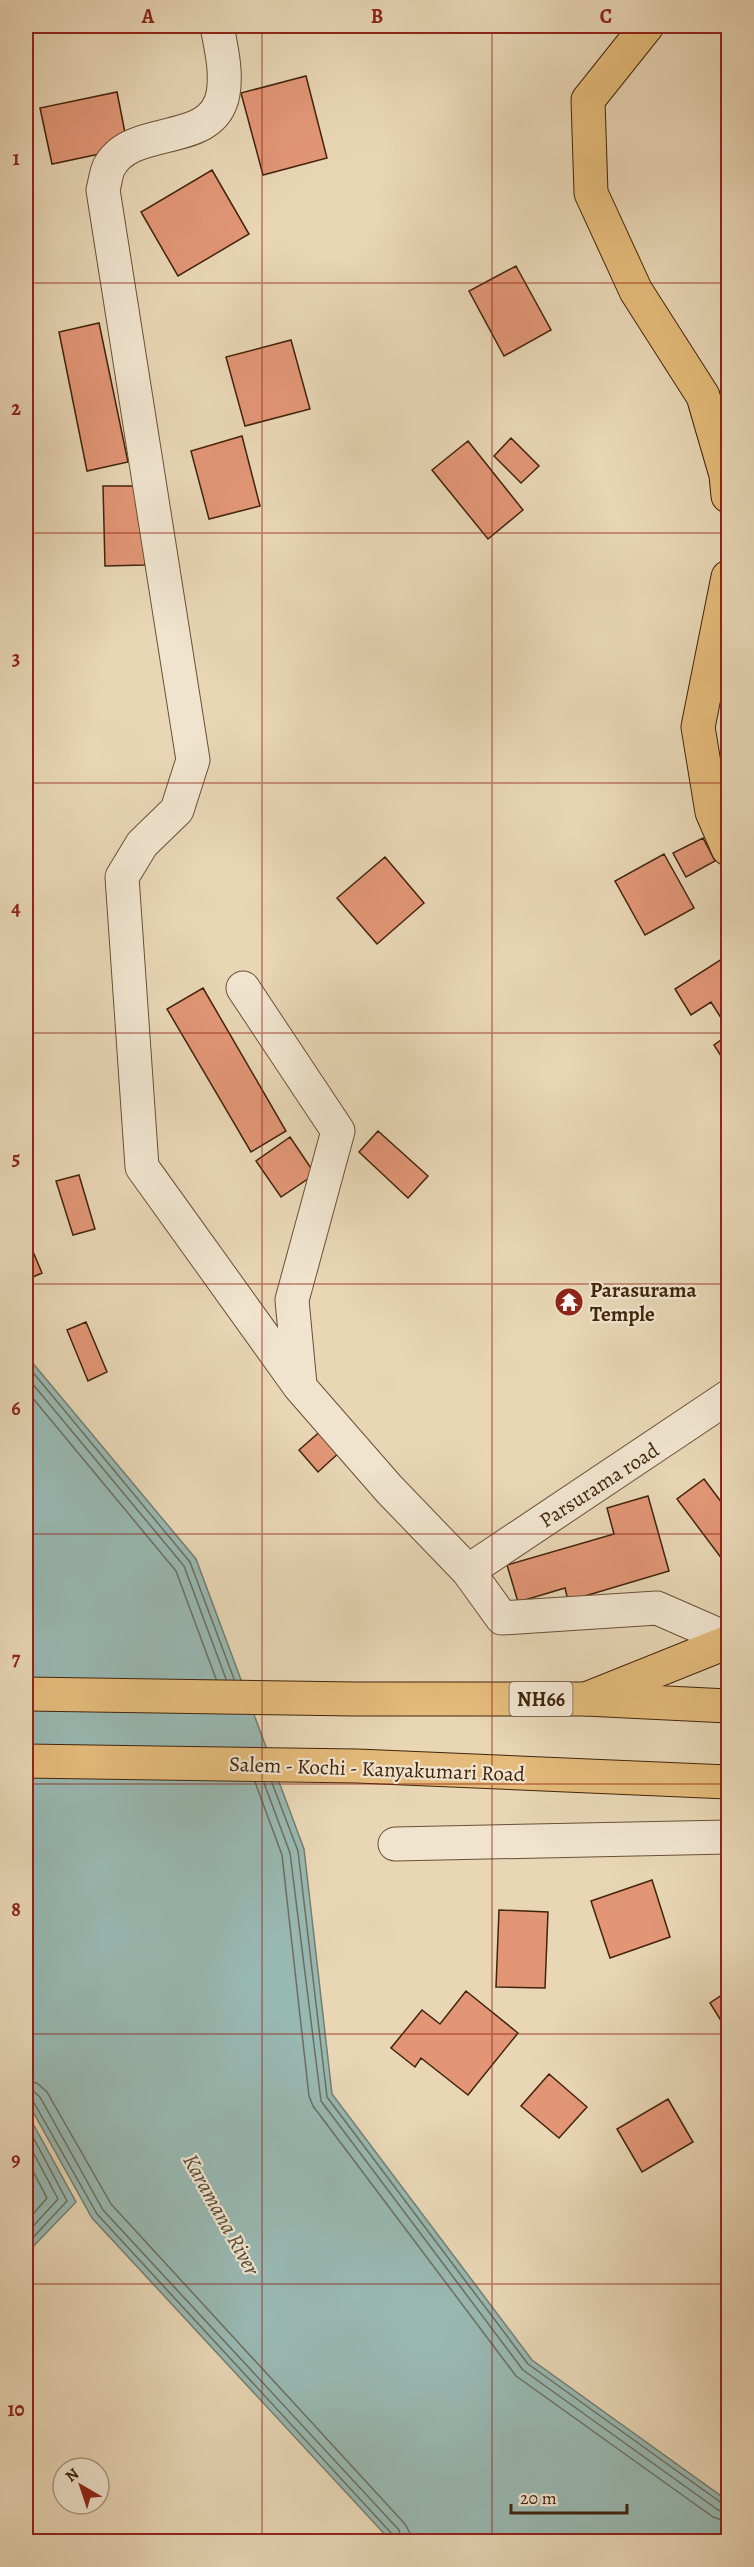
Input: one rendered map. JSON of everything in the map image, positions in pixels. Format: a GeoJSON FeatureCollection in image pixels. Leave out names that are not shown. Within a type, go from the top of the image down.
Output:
{"type":"FeatureCollection","features":[{"type":"Feature","properties":{"kind":"main road"},"geometry":{"type":"LineString","coordinates":[[646,26],[588,100],[591,192],[636,291],[703,396],[726,475],[729,496]]}},
{"type":"Feature","properties":{"kind":"main road"},"geometry":{"type":"LineString","coordinates":[[729,577],[698,727],[712,812],[729,849]]}},
{"type":"Feature","properties":{"kind":"main road"},"geometry":{"type":"LineString","coordinates":[[586,1699],[729,1640]]}},
{"type":"Feature","properties":{"kind":"main road","name":"NH66"},"geometry":{"type":"LineString","coordinates":[[26,1694],[354,1699],[586,1699],[729,1706]]}},
{"type":"Feature","properties":{"kind":"main road","name":"Salem - Kochi - Kanyakumari Road"},"geometry":{"type":"LineString","coordinates":[[26,1761],[357,1766],[729,1782]]}},
{"type":"Feature","properties":{"kind":"street"},"geometry":{"type":"LineString","coordinates":[[217,26],[224,67],[223,86],[222,96],[212,116],[194,129],[145,141],[124,151],[109,167],[104,190],[193,760],[177,810],[142,844],[122,876],[142,1167],[300,1387],[389,1489],[468,1571],[502,1618],[657,1608],[729,1640]]}},
{"type":"Feature","properties":{"kind":"street"},"geometry":{"type":"LineString","coordinates":[[243,988],[338,1131],[292,1300],[300,1387]]}},
{"type":"Feature","properties":{"kind":"street","name":"Parsurama road"},"geometry":{"type":"LineString","coordinates":[[468,1571],[729,1397]]}},
{"type":"Feature","properties":{"kind":"street"},"geometry":{"type":"LineString","coordinates":[[394,1844],[729,1837]]}},
{"type":"Feature","properties":{"kind":"water","name":"Karamana River"},"geometry":{"type":"Polygon","coordinates":[[[26,1355],[196,1559],[304,1849],[332,2094],[532,2360],[728,2501],[728,2541],[391,2541],[92,2218],[26,2099],[26,1355]]]}},
{"type":"Feature","properties":{"kind":"water"},"geometry":{"type":"Polygon","coordinates":[[[26,2111],[76,2202],[26,2254],[26,2111]]]}},
{"type":"Feature","properties":{"kind":"building"},"geometry":{"type":"Polygon","coordinates":[[[306,76],[327,158],[263,175],[241,93],[306,76]]]}},
{"type":"Feature","properties":{"kind":"building"},"geometry":{"type":"Polygon","coordinates":[[[117,92],[128,148],[52,164],[40,108],[117,92]]]}},
{"type":"Feature","properties":{"kind":"building"},"geometry":{"type":"Polygon","coordinates":[[[212,170],[249,234],[178,276],[141,212],[212,170]]]}},
{"type":"Feature","properties":{"kind":"building"},"geometry":{"type":"Polygon","coordinates":[[[516,266],[551,330],[504,356],[469,291],[516,266]]]}},
{"type":"Feature","properties":{"kind":"building"},"geometry":{"type":"Polygon","coordinates":[[[99,323],[128,462],[87,471],[59,332],[99,323]]]}},
{"type":"Feature","properties":{"kind":"building"},"geometry":{"type":"Polygon","coordinates":[[[291,340],[310,409],[245,426],[226,357],[291,340]]]}},
{"type":"Feature","properties":{"kind":"building"},"geometry":{"type":"Polygon","coordinates":[[[242,436],[260,506],[209,519],[191,451],[242,436]]]}},
{"type":"Feature","properties":{"kind":"building"},"geometry":{"type":"Polygon","coordinates":[[[511,438],[539,466],[521,483],[494,456],[511,438]]]}},
{"type":"Feature","properties":{"kind":"building"},"geometry":{"type":"Polygon","coordinates":[[[468,441],[523,510],[488,539],[432,470],[468,441]]]}},
{"type":"Feature","properties":{"kind":"building"},"geometry":{"type":"Polygon","coordinates":[[[103,486],[143,486],[145,565],[105,566],[103,486]]]}},
{"type":"Feature","properties":{"kind":"building"},"geometry":{"type":"Polygon","coordinates":[[[703,838],[715,861],[686,877],[673,853],[703,838]]]}},
{"type":"Feature","properties":{"kind":"building"},"geometry":{"type":"Polygon","coordinates":[[[664,854],[694,908],[645,935],[615,881],[664,854]]]}},
{"type":"Feature","properties":{"kind":"building"},"geometry":{"type":"Polygon","coordinates":[[[385,857],[424,903],[377,944],[337,898],[385,857]]]}},
{"type":"Feature","properties":{"kind":"building"},"geometry":{"type":"Polygon","coordinates":[[[728,955],[728,1029],[711,1002],[691,1015],[675,989],[728,955]]]}},
{"type":"Feature","properties":{"kind":"building"},"geometry":{"type":"Polygon","coordinates":[[[203,988],[286,1131],[251,1152],[167,1009],[203,988]]]}},
{"type":"Feature","properties":{"kind":"building"},"geometry":{"type":"Polygon","coordinates":[[[728,1035],[728,1067],[714,1045],[728,1035]]]}},
{"type":"Feature","properties":{"kind":"building"},"geometry":{"type":"Polygon","coordinates":[[[378,1131],[428,1176],[408,1198],[359,1152],[378,1131]]]}},
{"type":"Feature","properties":{"kind":"building"},"geometry":{"type":"Polygon","coordinates":[[[290,1137],[315,1174],[281,1197],[256,1161],[290,1137]]]}},
{"type":"Feature","properties":{"kind":"building"},"geometry":{"type":"Polygon","coordinates":[[[79,1175],[95,1229],[73,1235],[56,1181],[79,1175]]]}},
{"type":"Feature","properties":{"kind":"building"},"geometry":{"type":"Polygon","coordinates":[[[26,1235],[42,1273],[26,1280],[26,1235]]]}},
{"type":"Feature","properties":{"kind":"building"},"geometry":{"type":"Polygon","coordinates":[[[86,1322],[107,1372],[88,1381],[67,1330],[86,1322]]]}},
{"type":"Feature","properties":{"kind":"building"},"geometry":{"type":"Polygon","coordinates":[[[323,1429],[342,1450],[318,1472],[299,1450],[323,1429]]]}},
{"type":"Feature","properties":{"kind":"building"},"geometry":{"type":"Polygon","coordinates":[[[704,1479],[728,1511],[728,1567],[677,1499],[704,1479]]]}},
{"type":"Feature","properties":{"kind":"building"},"geometry":{"type":"Polygon","coordinates":[[[648,1496],[669,1571],[568,1601],[565,1588],[518,1602],[507,1565],[614,1534],[607,1508],[648,1496]]]}},
{"type":"Feature","properties":{"kind":"building"},"geometry":{"type":"Polygon","coordinates":[[[652,1880],[670,1937],[610,1958],[591,1901],[652,1880]]]}},
{"type":"Feature","properties":{"kind":"building"},"geometry":{"type":"Polygon","coordinates":[[[499,1910],[548,1912],[545,1988],[496,1987],[499,1910]]]}},
{"type":"Feature","properties":{"kind":"building"},"geometry":{"type":"Polygon","coordinates":[[[466,1991],[518,2033],[468,2095],[421,2058],[415,2067],[391,2048],[422,2010],[440,2024],[466,1991]]]}},
{"type":"Feature","properties":{"kind":"building"},"geometry":{"type":"Polygon","coordinates":[[[728,1991],[728,2032],[710,2003],[728,1991]]]}},
{"type":"Feature","properties":{"kind":"building"},"geometry":{"type":"Polygon","coordinates":[[[549,2074],[587,2107],[559,2138],[521,2106],[549,2074]]]}},
{"type":"Feature","properties":{"kind":"building"},"geometry":{"type":"Polygon","coordinates":[[[668,2099],[693,2142],[642,2172],[617,2129],[668,2099]]]}},
{"type":"Feature","properties":{"kind":"place","name":"Parasurama Temple"},"geometry":{"type":"Point","coordinates":[569,1302]}}]}
